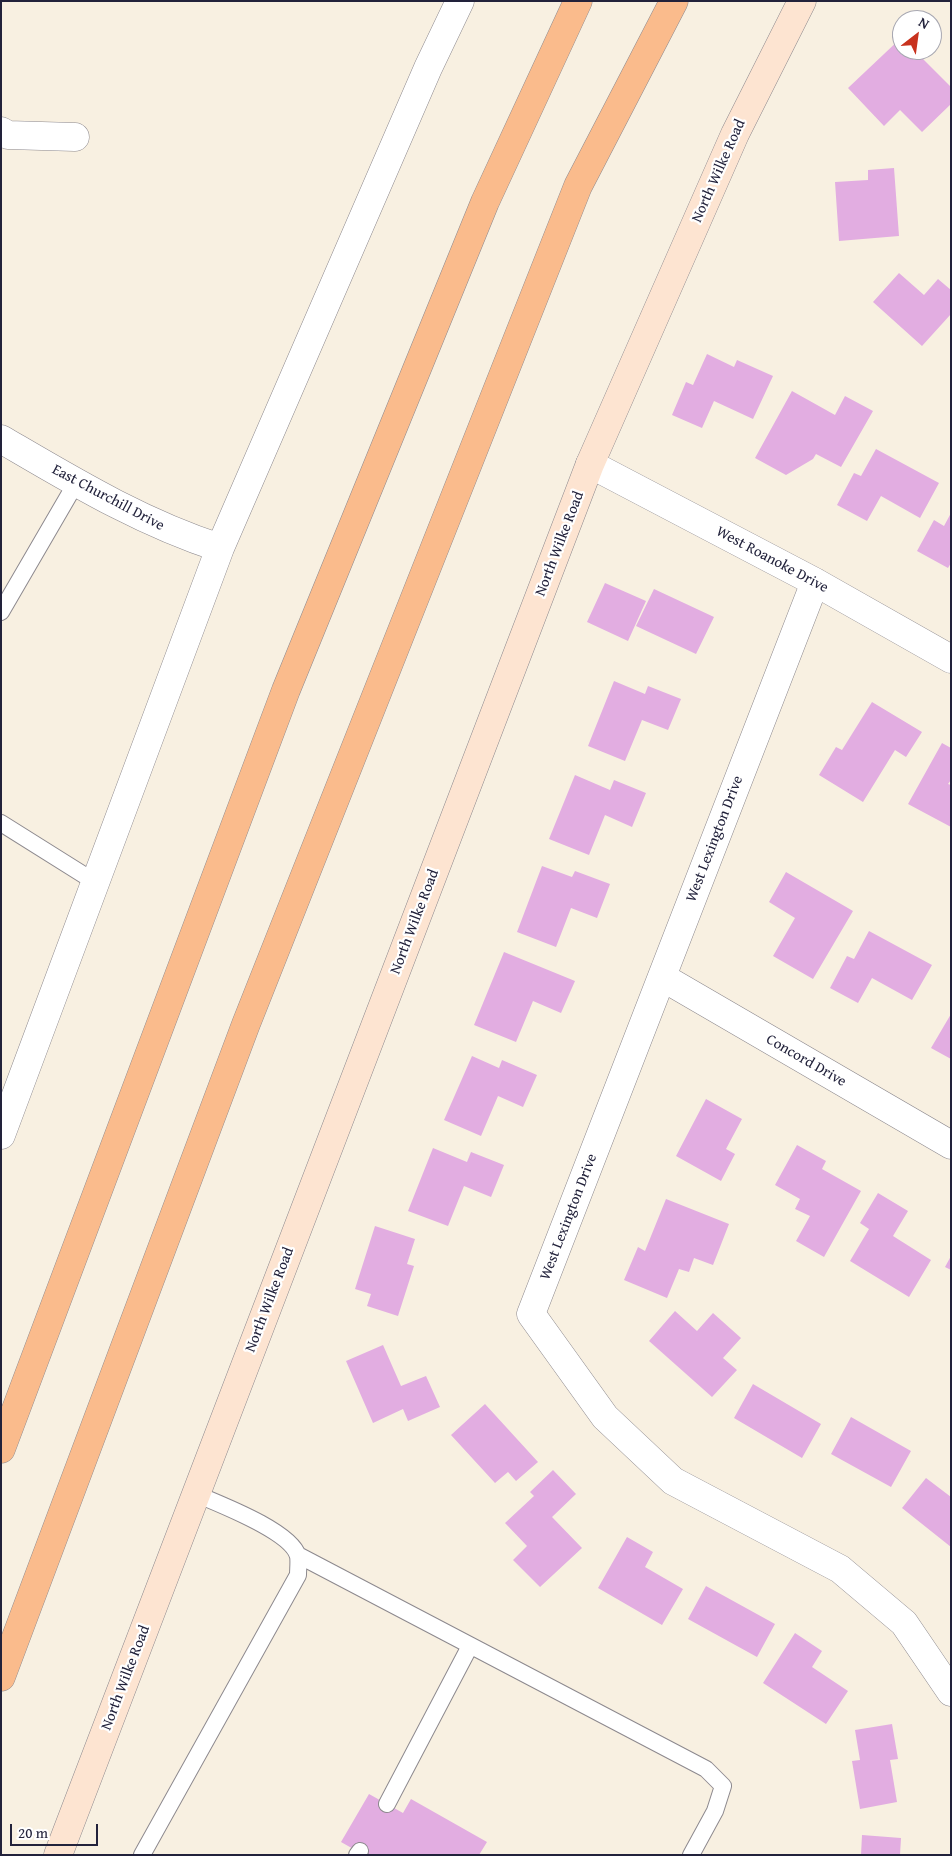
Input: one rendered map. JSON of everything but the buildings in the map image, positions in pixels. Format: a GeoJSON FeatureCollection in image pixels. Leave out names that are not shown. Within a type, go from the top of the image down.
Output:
{"type":"FeatureCollection","features":[{"type":"Feature","properties":{"kind":"highway"},"geometry":{"type":"LineString","coordinates":[[1,1449],[286,690],[485,202],[578,1]]}},
{"type":"Feature","properties":{"kind":"highway"},"geometry":{"type":"LineString","coordinates":[[1,1677],[246,1024],[578,186],[674,1]]}},
{"type":"Feature","properties":{"kind":"street"},"geometry":{"type":"LineString","coordinates":[[1,1135],[220,548],[424,77],[460,1]]}},
{"type":"Feature","properties":{"kind":"street","name":"North Wilke Road"},"geometry":{"type":"LineString","coordinates":[[58,1855],[590,464],[735,134],[802,1]]}},
{"type":"Feature","properties":{"kind":"street"},"geometry":{"type":"LineString","coordinates":[[1,131],[8,135],[75,137]]}},
{"type":"Feature","properties":{"kind":"street","name":"East Churchill Drive"},"geometry":{"type":"LineString","coordinates":[[1,439],[76,483],[176,534],[220,548]]}},
{"type":"Feature","properties":{"kind":"street","name":"West Roanoke Drive"},"geometry":{"type":"LineString","coordinates":[[590,464],[815,582],[951,659]]}},
{"type":"Feature","properties":{"kind":"street","name":"West Lexington Drive"},"geometry":{"type":"LineString","coordinates":[[815,582],[531,1314],[605,1417],[673,1482],[840,1570],[904,1623],[951,1692]]}},
{"type":"Feature","properties":{"kind":"street","name":"Concord Drive"},"geometry":{"type":"LineString","coordinates":[[662,977],[951,1145]]}},
{"type":"Feature","properties":{"kind":"lane"},"geometry":{"type":"LineString","coordinates":[[1,612],[76,483]]}},
{"type":"Feature","properties":{"kind":"lane"},"geometry":{"type":"LineString","coordinates":[[1,823],[96,882]]}},
{"type":"Feature","properties":{"kind":"lane"},"geometry":{"type":"LineString","coordinates":[[196,1494],[259,1522],[286,1539],[298,1555],[706,1769],[723,1786],[715,1811],[691,1855]]}},
{"type":"Feature","properties":{"kind":"lane"},"geometry":{"type":"LineString","coordinates":[[142,1855],[298,1575],[298,1555]]}},
{"type":"Feature","properties":{"kind":"lane"},"geometry":{"type":"LineString","coordinates":[[387,1804],[470,1646]]}}]}
